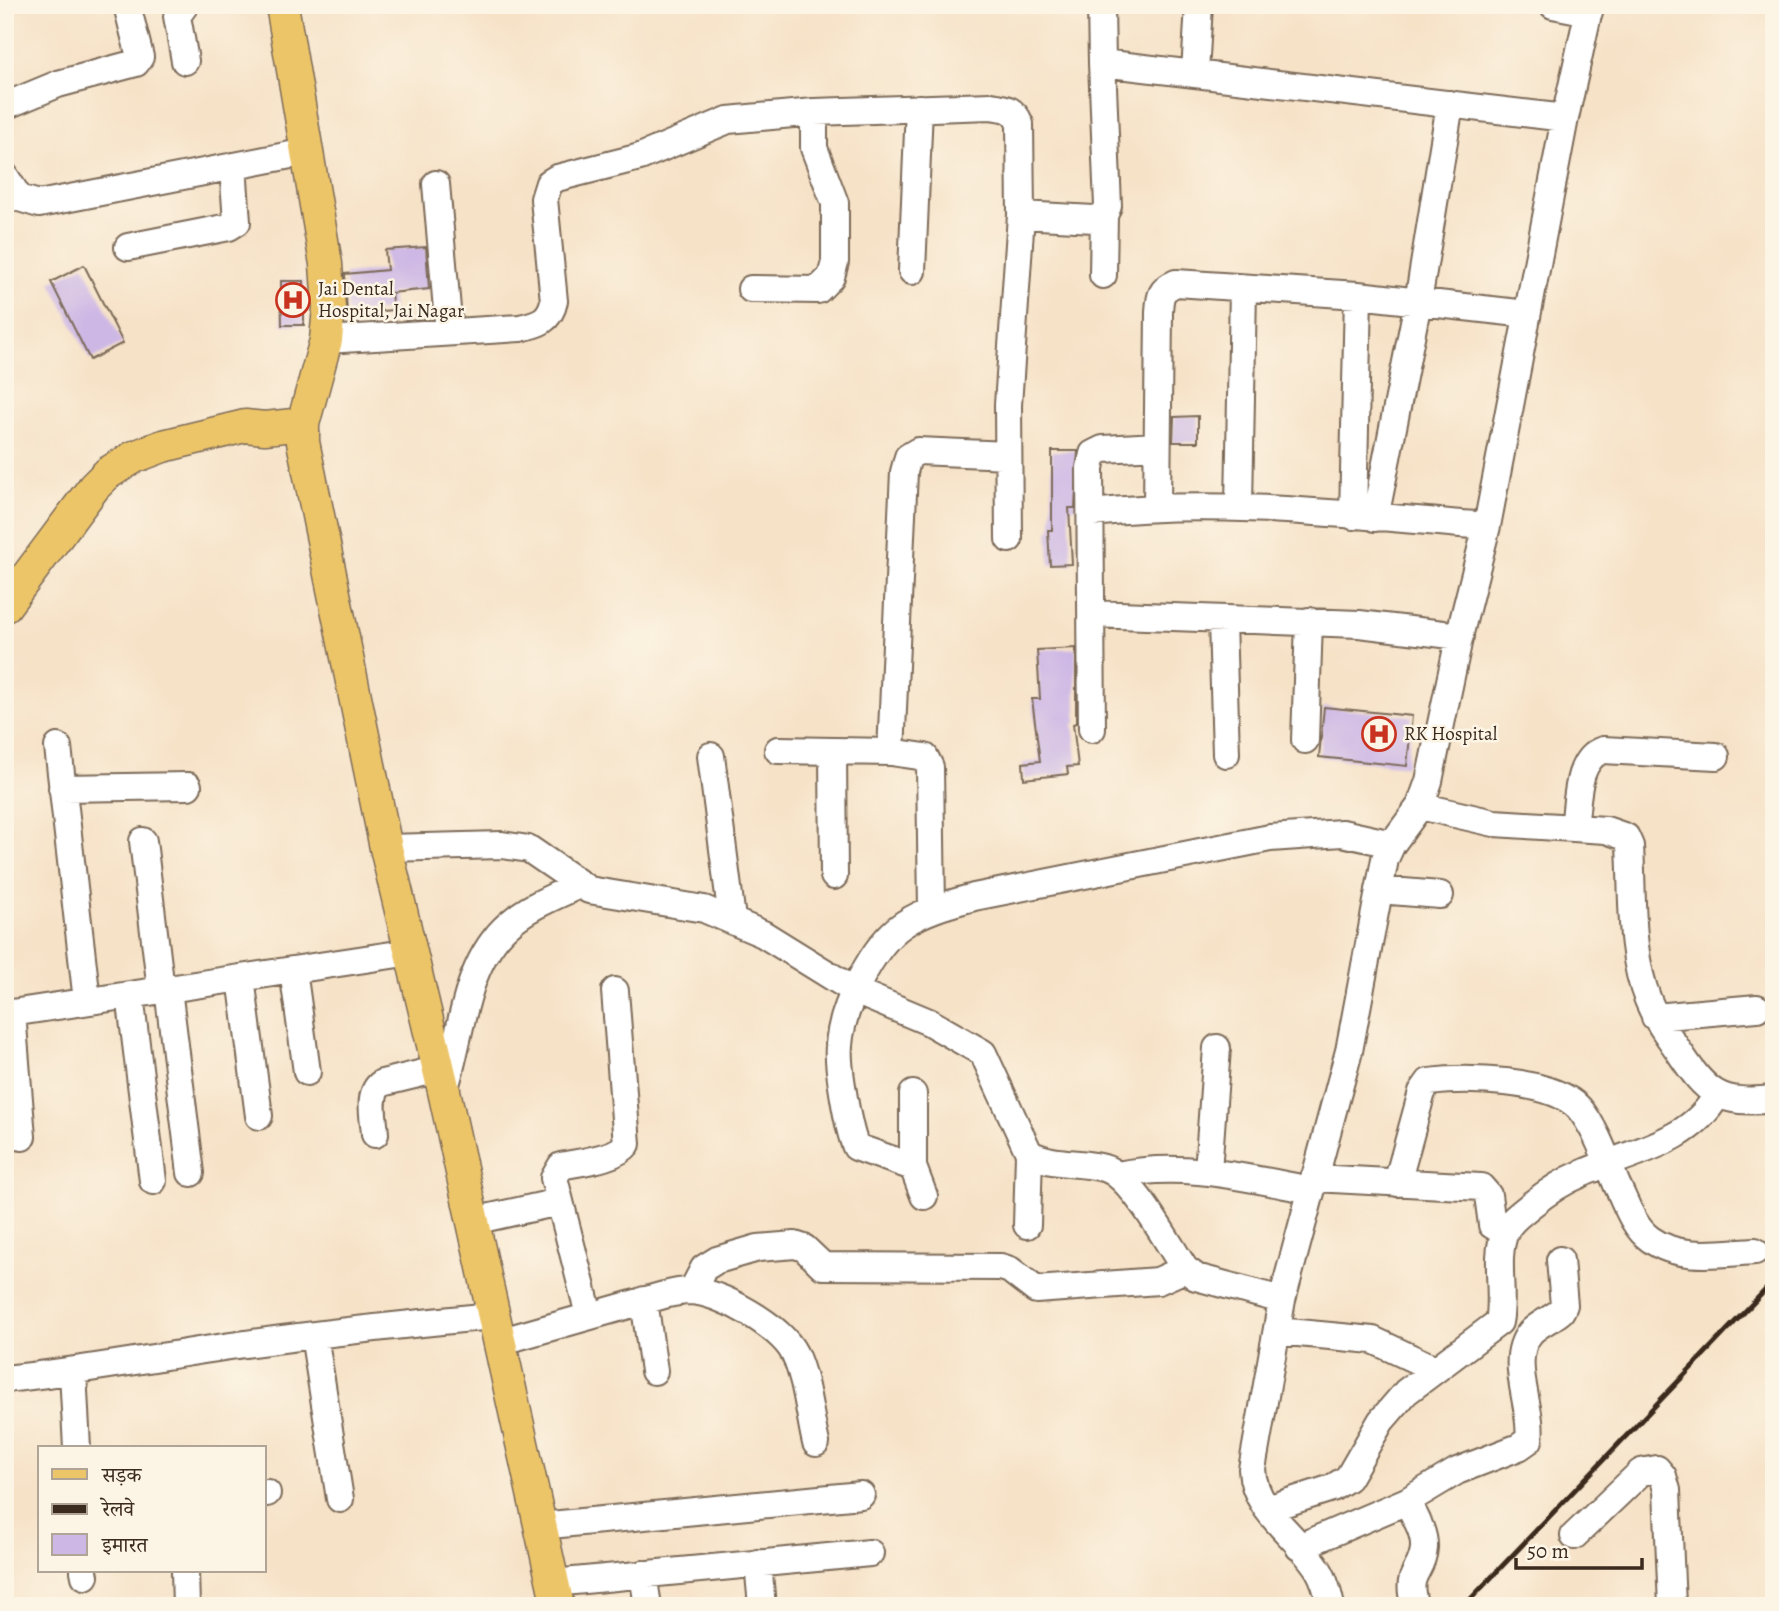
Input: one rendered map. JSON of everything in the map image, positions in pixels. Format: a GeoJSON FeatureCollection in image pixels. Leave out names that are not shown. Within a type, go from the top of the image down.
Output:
{"type":"FeatureCollection","features":[{"type":"Feature","properties":{"kind":"main road"},"geometry":{"type":"LineString","coordinates":[[282,5],[326,264],[326,340],[303,424],[303,442],[386,848],[442,1080],[556,1594]]}},
{"type":"Feature","properties":{"kind":"main road"},"geometry":{"type":"LineString","coordinates":[[5,606],[94,487],[108,473],[134,457],[238,427],[303,424]]}},
{"type":"Feature","properties":{"kind":"street"},"geometry":{"type":"LineString","coordinates":[[5,106],[58,84],[136,62],[140,57],[139,45],[127,5]]}},
{"type":"Feature","properties":{"kind":"street"},"geometry":{"type":"LineString","coordinates":[[184,5],[177,16],[185,61]]}},
{"type":"Feature","properties":{"kind":"street"},"geometry":{"type":"LineString","coordinates":[[1101,5],[1108,206],[1104,216],[1103,275]]}},
{"type":"Feature","properties":{"kind":"street"},"geometry":{"type":"LineString","coordinates":[[1195,73],[1199,5]]}},
{"type":"Feature","properties":{"kind":"street"},"geometry":{"type":"LineString","coordinates":[[1331,1606],[1318,1569],[1268,1509],[1253,1486],[1252,1469],[1282,1300],[1347,1062],[1385,859],[1392,844],[1420,806],[1429,781],[1487,526],[1565,118],[1589,9],[1553,5]]}},
{"type":"Feature","properties":{"kind":"street"},"geometry":{"type":"LineString","coordinates":[[1102,63],[1565,118]]}},
{"type":"Feature","properties":{"kind":"street"},"geometry":{"type":"LineString","coordinates":[[1364,517],[1418,302],[1450,104]]}},
{"type":"Feature","properties":{"kind":"street"},"geometry":{"type":"LineString","coordinates":[[326,340],[535,325],[552,313],[554,302],[544,199],[549,183],[558,178],[652,153],[728,120],[814,112],[991,106],[1009,109],[1017,114],[1020,124],[1021,215],[1008,454],[1009,539]]}},
{"type":"Feature","properties":{"kind":"street"},"geometry":{"type":"LineString","coordinates":[[912,271],[919,108]]}},
{"type":"Feature","properties":{"kind":"street"},"geometry":{"type":"LineString","coordinates":[[751,289],[818,290],[831,277],[835,262],[835,203],[814,148],[814,112]]}},
{"type":"Feature","properties":{"kind":"street"},"geometry":{"type":"LineString","coordinates":[[5,176],[19,198],[39,204],[306,152]]}},
{"type":"Feature","properties":{"kind":"street"},"geometry":{"type":"LineString","coordinates":[[128,247],[229,227],[237,222],[233,166]]}},
{"type":"Feature","properties":{"kind":"street"},"geometry":{"type":"LineString","coordinates":[[436,184],[449,332]]}},
{"type":"Feature","properties":{"kind":"street"},"geometry":{"type":"LineString","coordinates":[[1021,215],[1094,219],[1104,216]]}},
{"type":"Feature","properties":{"kind":"street"},"geometry":{"type":"LineString","coordinates":[[1157,506],[1160,296],[1164,288],[1176,283],[1358,295],[1527,314]]}},
{"type":"Feature","properties":{"kind":"street"},"geometry":{"type":"LineString","coordinates":[[1239,506],[1243,288]]}},
{"type":"Feature","properties":{"kind":"street"},"geometry":{"type":"LineString","coordinates":[[1358,295],[1364,517]]}},
{"type":"Feature","properties":{"kind":"street"},"geometry":{"type":"LineString","coordinates":[[1092,729],[1090,468],[1093,454],[1103,449],[1157,446]]}},
{"type":"Feature","properties":{"kind":"street"},"geometry":{"type":"LineString","coordinates":[[891,752],[904,472],[908,457],[918,451],[1008,454]]}},
{"type":"Feature","properties":{"kind":"street"},"geometry":{"type":"LineString","coordinates":[[1092,513],[1157,506],[1239,506],[1487,526]]}},
{"type":"Feature","properties":{"kind":"street"},"geometry":{"type":"LineString","coordinates":[[1092,614],[1223,621],[1310,621],[1460,636]]}},
{"type":"Feature","properties":{"kind":"street"},"geometry":{"type":"LineString","coordinates":[[1223,621],[1226,754]]}},
{"type":"Feature","properties":{"kind":"street"},"geometry":{"type":"LineString","coordinates":[[1305,740],[1310,621]]}},
{"type":"Feature","properties":{"kind":"street"},"geometry":{"type":"LineString","coordinates":[[58,747],[87,1001]]}},
{"type":"Feature","properties":{"kind":"street"},"geometry":{"type":"LineString","coordinates":[[778,750],[891,752],[925,757],[930,767],[932,908]]}},
{"type":"Feature","properties":{"kind":"street"},"geometry":{"type":"LineString","coordinates":[[1574,828],[1584,764],[1591,754],[1603,750],[1716,756]]}},
{"type":"Feature","properties":{"kind":"street"},"geometry":{"type":"LineString","coordinates":[[833,751],[834,876]]}},
{"type":"Feature","properties":{"kind":"street"},"geometry":{"type":"LineString","coordinates":[[711,756],[732,919]]}},
{"type":"Feature","properties":{"kind":"street"},"geometry":{"type":"LineString","coordinates":[[62,788],[188,786]]}},
{"type":"Feature","properties":{"kind":"street"},"geometry":{"type":"LineString","coordinates":[[1420,806],[1493,823],[1620,833],[1630,846],[1635,934],[1641,976],[1655,1017],[1707,1090],[1734,1099],[1774,1099]]}},
{"type":"Feature","properties":{"kind":"street"},"geometry":{"type":"LineString","coordinates":[[913,1167],[862,1151],[853,1139],[838,1047],[855,991],[885,940],[902,925],[932,908],[1121,866],[1270,838],[1342,833],[1392,844]]}},
{"type":"Feature","properties":{"kind":"street"},"geometry":{"type":"LineString","coordinates":[[143,841],[191,1173]]}},
{"type":"Feature","properties":{"kind":"street"},"geometry":{"type":"LineString","coordinates":[[386,848],[502,845],[529,849],[550,860],[579,885],[608,895],[704,909],[732,919],[773,940],[855,991],[929,1022],[984,1053],[1029,1153],[1027,1226]]}},
{"type":"Feature","properties":{"kind":"street"},"geometry":{"type":"LineString","coordinates":[[375,1134],[373,1095],[376,1087],[442,1080],[468,996],[485,954],[508,925],[527,911],[579,885]]}},
{"type":"Feature","properties":{"kind":"street"},"geometry":{"type":"LineString","coordinates":[[1379,890],[1440,895]]}},
{"type":"Feature","properties":{"kind":"street"},"geometry":{"type":"LineString","coordinates":[[22,1137],[8,1014],[411,952]]}},
{"type":"Feature","properties":{"kind":"street"},"geometry":{"type":"LineString","coordinates":[[293,970],[307,1072]]}},
{"type":"Feature","properties":{"kind":"street"},"geometry":{"type":"LineString","coordinates":[[241,978],[259,1116]]}},
{"type":"Feature","properties":{"kind":"street"},"geometry":{"type":"LineString","coordinates":[[589,1315],[554,1178],[556,1170],[561,1166],[622,1150],[627,1144],[615,991]]}},
{"type":"Feature","properties":{"kind":"street"},"geometry":{"type":"LineString","coordinates":[[131,995],[153,1181]]}},
{"type":"Feature","properties":{"kind":"street"},"geometry":{"type":"LineString","coordinates":[[1655,1017],[1757,1008]]}},
{"type":"Feature","properties":{"kind":"street"},"geometry":{"type":"LineString","coordinates":[[1208,1171],[1217,1048]]}},
{"type":"Feature","properties":{"kind":"street"},"geometry":{"type":"LineString","coordinates":[[1397,1183],[1425,1086],[1437,1081],[1503,1082],[1559,1093],[1580,1109],[1636,1224],[1649,1238],[1664,1247],[1688,1253],[1755,1251]]}},
{"type":"Feature","properties":{"kind":"street"},"geometry":{"type":"LineString","coordinates":[[913,1094],[913,1167],[924,1196]]}},
{"type":"Feature","properties":{"kind":"street"},"geometry":{"type":"LineString","coordinates":[[1268,1509],[1332,1488],[1349,1478],[1388,1411],[1435,1369],[1499,1322],[1505,1233],[1511,1222],[1550,1191],[1580,1174],[1663,1142],[1686,1129],[1700,1119],[1717,1095]]}},
{"type":"Feature","properties":{"kind":"street"},"geometry":{"type":"LineString","coordinates":[[1029,1153],[1060,1163],[1108,1169],[1130,1188],[1185,1269],[1196,1277],[1282,1300]]}},
{"type":"Feature","properties":{"kind":"street"},"geometry":{"type":"LineString","coordinates":[[1118,1175],[1137,1171],[1208,1171],[1312,1184],[1481,1186],[1488,1195],[1492,1224],[1505,1233]]}},
{"type":"Feature","properties":{"kind":"street"},"geometry":{"type":"LineString","coordinates":[[473,1221],[559,1202]]}},
{"type":"Feature","properties":{"kind":"street"},"geometry":{"type":"LineString","coordinates":[[692,1291],[704,1268],[716,1260],[782,1244],[804,1248],[823,1266],[1001,1267],[1010,1270],[1036,1290],[1158,1281],[1185,1269]]}},
{"type":"Feature","properties":{"kind":"street"},"geometry":{"type":"LineString","coordinates":[[1300,1547],[1407,1501],[1457,1471],[1529,1440],[1531,1428],[1521,1370],[1522,1351],[1527,1336],[1561,1311],[1564,1305],[1560,1260]]}},
{"type":"Feature","properties":{"kind":"street"},"geometry":{"type":"LineString","coordinates":[[5,1379],[74,1372],[314,1335],[496,1329],[589,1315],[644,1300],[692,1291],[709,1294],[734,1305],[784,1339],[797,1360],[816,1443]]}},
{"type":"Feature","properties":{"kind":"street"},"geometry":{"type":"LineString","coordinates":[[644,1300],[654,1371]]}},
{"type":"Feature","properties":{"kind":"street"},"geometry":{"type":"LineString","coordinates":[[1277,1331],[1373,1340],[1435,1369]]}},
{"type":"Feature","properties":{"kind":"street"},"geometry":{"type":"LineString","coordinates":[[314,1335],[340,1499]]}},
{"type":"Feature","properties":{"kind":"street"},"geometry":{"type":"LineString","coordinates":[[74,1372],[77,1446]]}},
{"type":"Feature","properties":{"kind":"street"},"geometry":{"type":"LineString","coordinates":[[1574,1535],[1641,1472],[1657,1469],[1663,1475],[1667,1490],[1672,1606]]}},
{"type":"Feature","properties":{"kind":"street"},"geometry":{"type":"LineString","coordinates":[[540,1526],[862,1495]]}},
{"type":"Feature","properties":{"kind":"street"},"geometry":{"type":"LineString","coordinates":[[1407,1501],[1424,1540],[1422,1558],[1410,1584],[1415,1606]]}},
{"type":"Feature","properties":{"kind":"street"},"geometry":{"type":"LineString","coordinates":[[556,1594],[643,1574],[870,1553]]}},
{"type":"Feature","properties":{"kind":"street"},"geometry":{"type":"LineString","coordinates":[[758,1563],[762,1606]]}},
{"type":"Feature","properties":{"kind":"street"},"geometry":{"type":"LineString","coordinates":[[185,1572],[186,1606]]}},
{"type":"Feature","properties":{"kind":"street"},"geometry":{"type":"LineString","coordinates":[[643,1574],[648,1606]]}},
{"type":"Feature","properties":{"kind":"building"},"geometry":{"type":"Polygon","coordinates":[[[426,247],[429,289],[391,293],[393,310],[347,314],[345,274],[387,270],[385,250],[426,247]]]}},
{"type":"Feature","properties":{"kind":"building"},"geometry":{"type":"Polygon","coordinates":[[[84,265],[123,343],[90,360],[51,282],[84,265]]]}},
{"type":"Feature","properties":{"kind":"building"},"geometry":{"type":"Polygon","coordinates":[[[281,281],[304,281],[304,325],[282,325],[281,281]]]}},
{"type":"Feature","properties":{"kind":"building"},"geometry":{"type":"Polygon","coordinates":[[[1198,416],[1198,442],[1173,442],[1174,417],[1198,416]]]}},
{"type":"Feature","properties":{"kind":"building"},"geometry":{"type":"Polygon","coordinates":[[[1052,451],[1078,451],[1075,508],[1069,508],[1072,564],[1050,565],[1048,530],[1052,530],[1052,451]]]}},
{"type":"Feature","properties":{"kind":"building"},"geometry":{"type":"Polygon","coordinates":[[[1076,648],[1076,723],[1073,724],[1078,766],[1067,767],[1068,774],[1024,779],[1023,763],[1040,761],[1032,699],[1040,699],[1037,650],[1076,648]]]}},
{"type":"Feature","properties":{"kind":"building"},"geometry":{"type":"Polygon","coordinates":[[[1324,707],[1412,716],[1407,766],[1319,757],[1324,707]]]}},
{"type":"Feature","properties":{"kind":"railway"},"geometry":{"type":"LineString","coordinates":[[1464,1606],[1774,1281]]}},
{"type":"Feature","properties":{"kind":"place","name":"Jai Dental Hospital, Jai Nagar"},"geometry":{"type":"Point","coordinates":[293,300]}},
{"type":"Feature","properties":{"kind":"place","name":"RK Hospital"},"geometry":{"type":"Point","coordinates":[1379,734]}}]}
